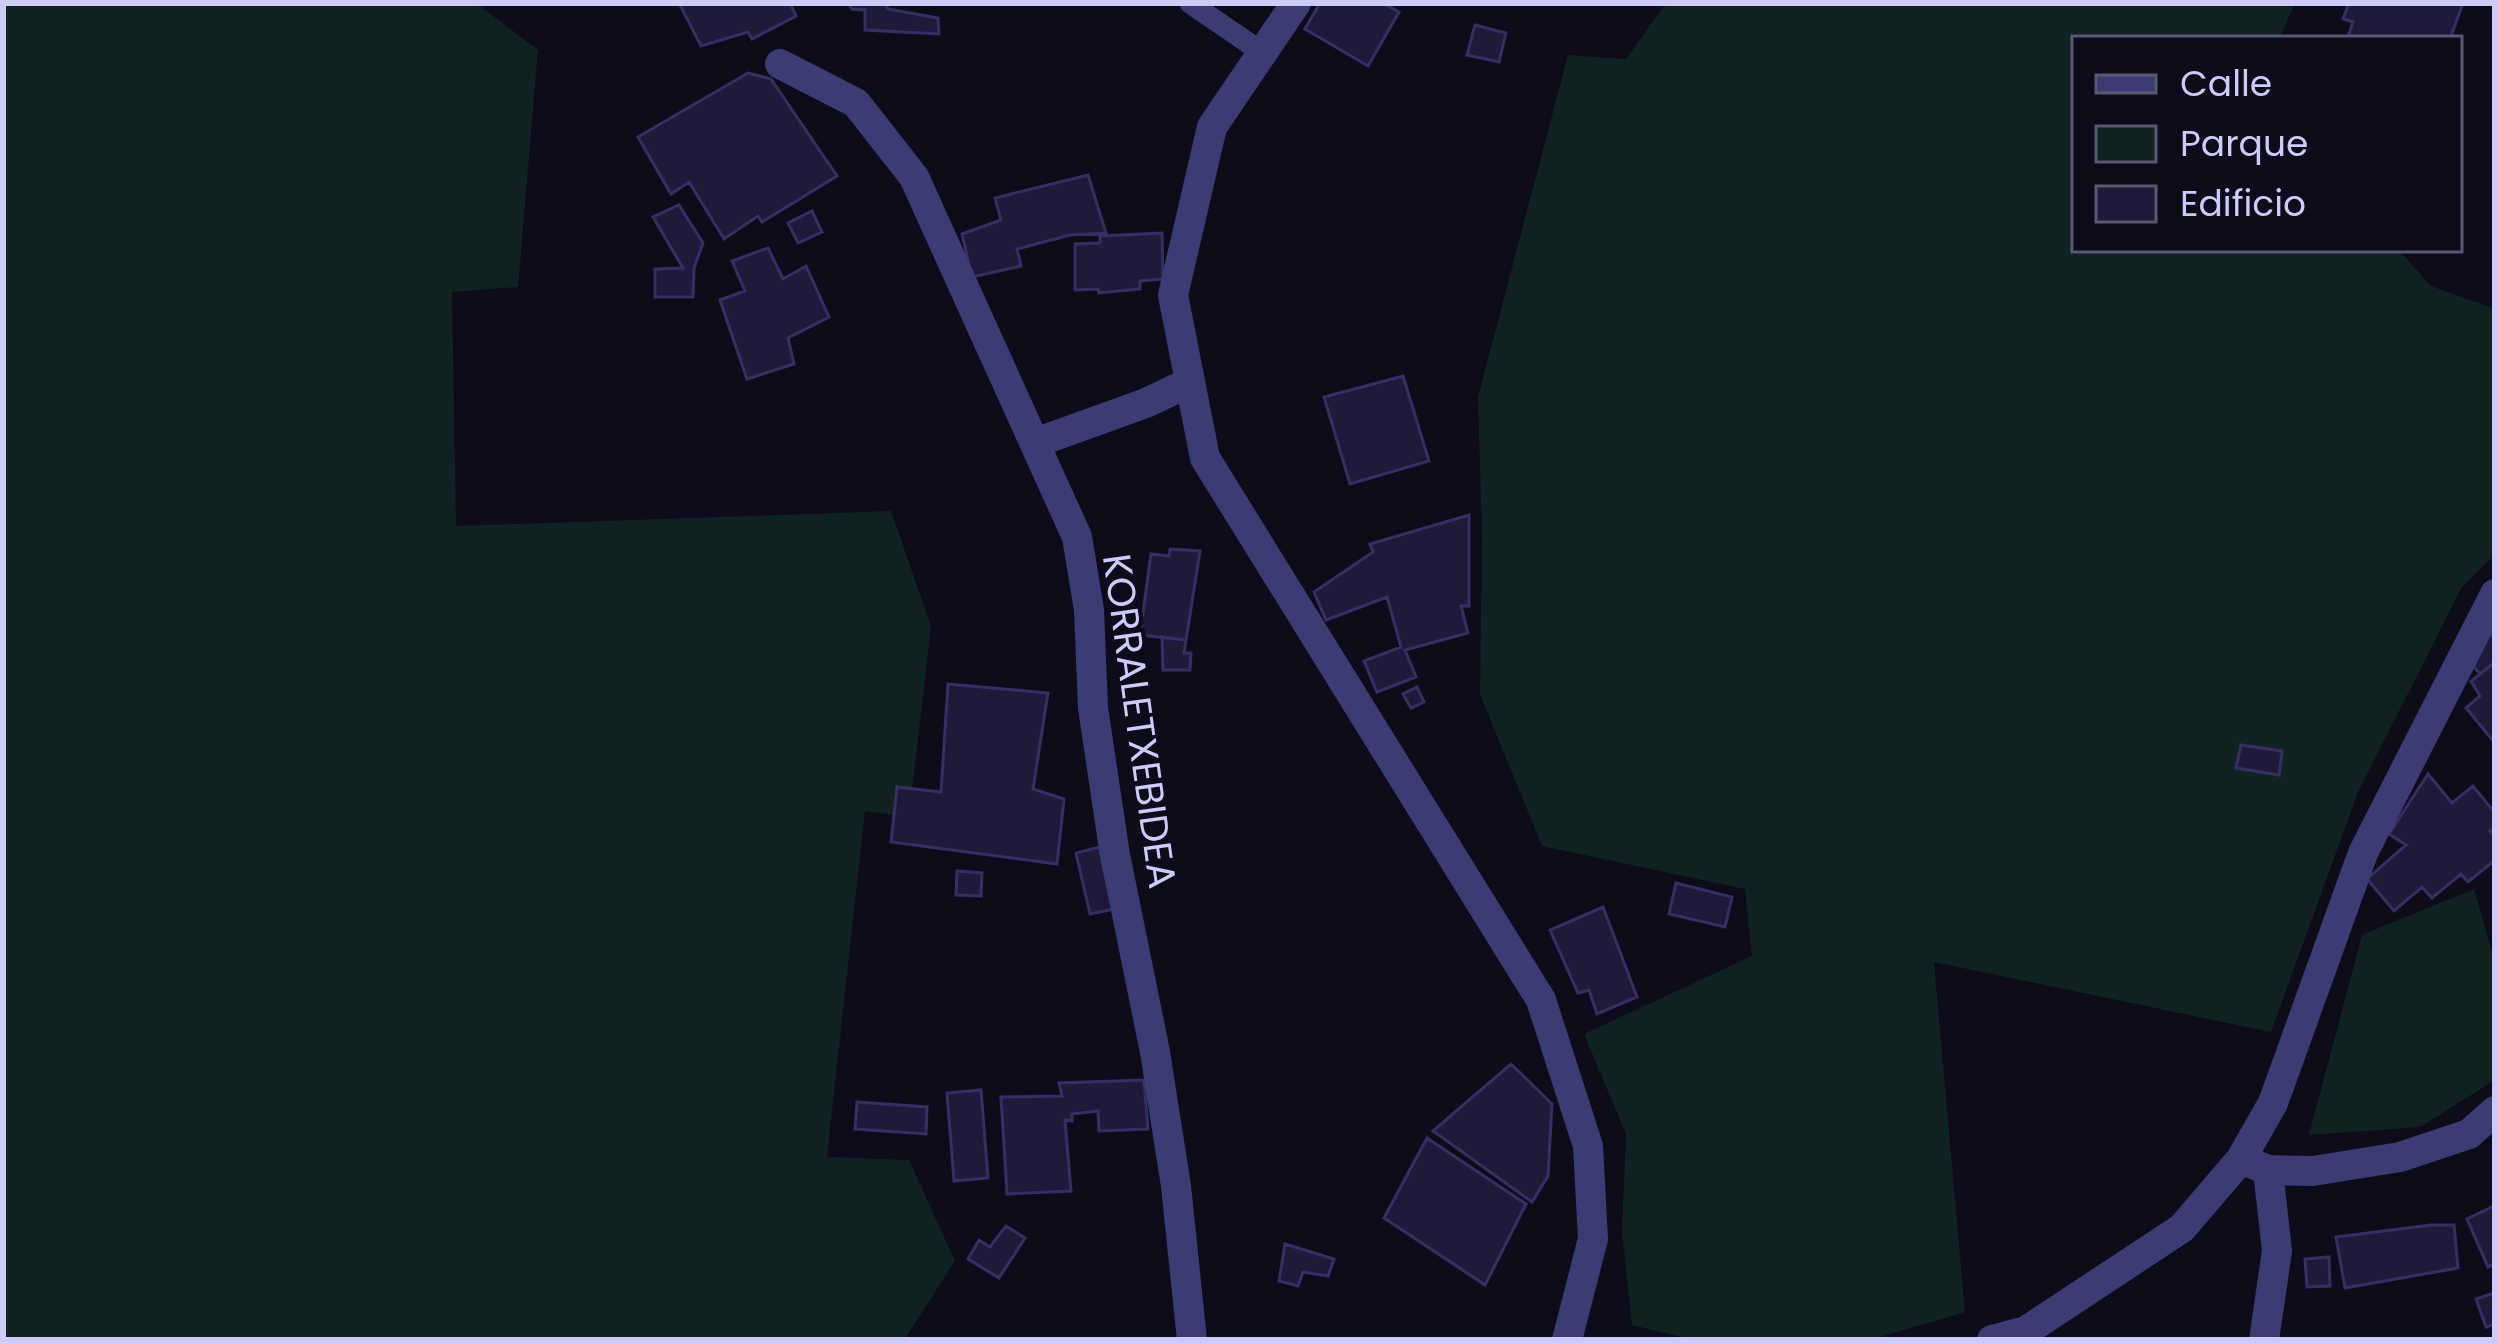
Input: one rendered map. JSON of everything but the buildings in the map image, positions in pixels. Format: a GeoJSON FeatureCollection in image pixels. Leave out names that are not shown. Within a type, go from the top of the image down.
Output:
{"type":"FeatureCollection","features":[{"type":"Feature","properties":{"kind":"street"},"geometry":{"type":"LineString","coordinates":[[1296,3],[1212,128],[1173,296],[1205,458],[1541,1000],[1588,1146],[1593,1239],[1579,1335]]}},
{"type":"Feature","properties":{"kind":"street","name":"KORRALETXEBIDEA"},"geometry":{"type":"LineString","coordinates":[[780,64],[856,103],[914,177],[1077,537],[1089,610],[1093,708],[1114,855],[1155,1052],[1176,1186],[1192,1340]]}},
{"type":"Feature","properties":{"kind":"street"},"geometry":{"type":"LineString","coordinates":[[1035,442],[1146,403],[1190,382]]}},
{"type":"Feature","properties":{"kind":"street"},"geometry":{"type":"LineString","coordinates":[[1992,1340],[2026,1331],[2182,1228],[2254,1164],[2363,853],[2495,594]]}},
{"type":"Feature","properties":{"kind":"street"},"geometry":{"type":"LineString","coordinates":[[2254,1164],[2313,1171],[2400,1156],[2469,1134],[2495,1111]]}},
{"type":"Feature","properties":{"kind":"street"},"geometry":{"type":"LineString","coordinates":[[2254,1164],[2277,1251],[2264,1340]]}},
{"type":"Feature","properties":{"kind":"lane"},"geometry":{"type":"LineString","coordinates":[[1190,3],[1263,52]]}},
{"type":"Feature","properties":{"kind":"green space"},"geometry":{"type":"Polygon","coordinates":[[[3,3],[476,3],[538,50],[518,287],[452,292],[456,526],[891,511],[931,626],[909,817],[865,811],[827,1157],[909,1160],[955,1261],[904,1340],[3,1340],[3,3]]]}},
{"type":"Feature","properties":{"kind":"green space"},"geometry":{"type":"Polygon","coordinates":[[[1666,3],[2295,3],[2280,36],[2072,36],[2072,252],[2401,252],[2431,286],[2495,309],[2495,555],[2462,587],[2358,792],[2271,1032],[1934,962],[1965,1312],[1870,1340],[1694,1340],[1632,1325],[1622,1231],[1626,1134],[1584,1034],[1752,956],[1745,889],[1542,846],[1480,694],[1478,397],[1568,55],[1626,59],[1666,3]]]}},
{"type":"Feature","properties":{"kind":"green space"},"geometry":{"type":"Polygon","coordinates":[[[2474,889],[2495,962],[2495,1080],[2420,1127],[2309,1135],[2362,935],[2474,889]]]}}]}
